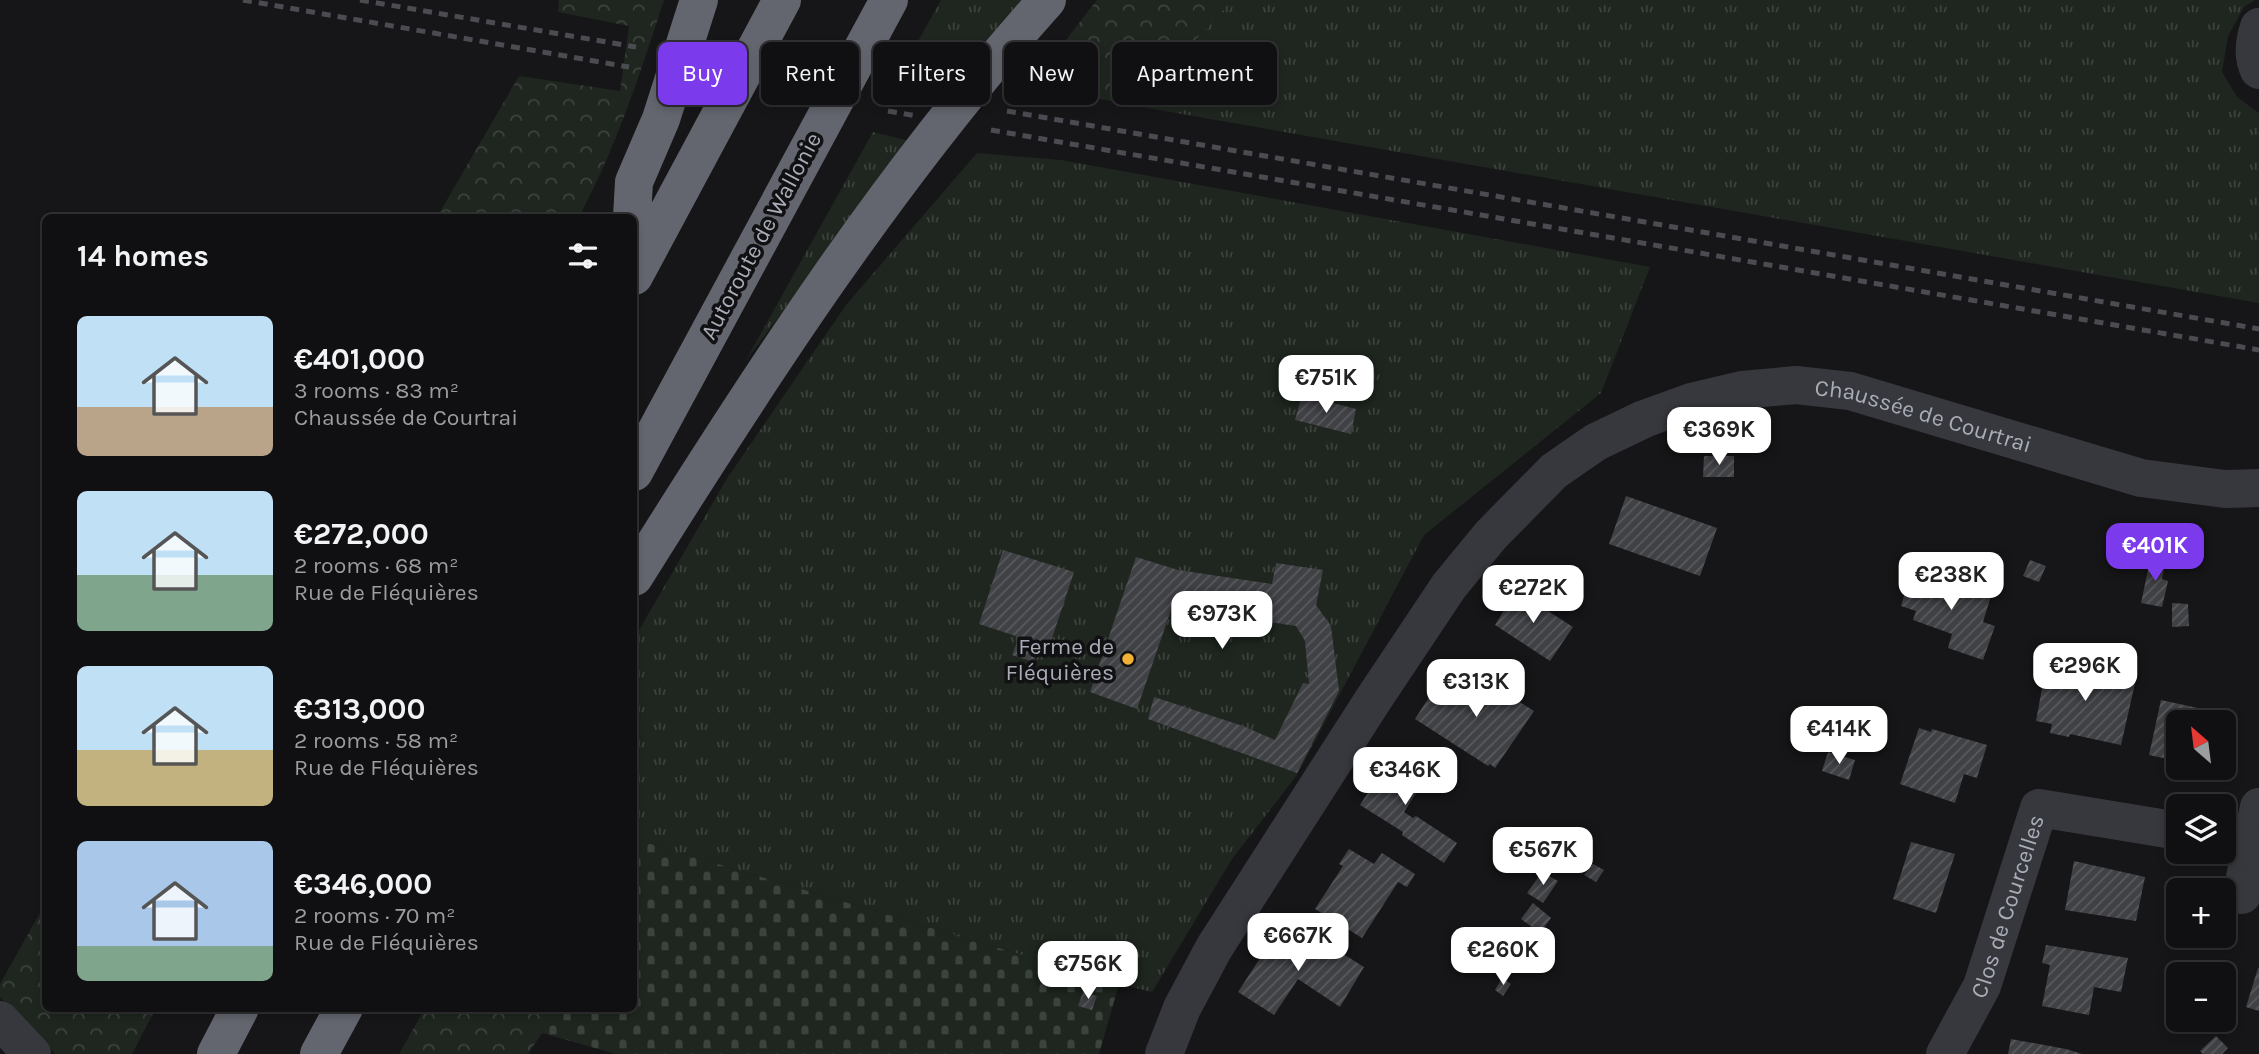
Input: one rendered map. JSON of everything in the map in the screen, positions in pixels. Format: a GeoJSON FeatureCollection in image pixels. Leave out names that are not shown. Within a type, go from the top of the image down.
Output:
{"type":"FeatureCollection","features":[{"type":"Feature","properties":{"kind":"highway"},"geometry":{"type":"LineString","coordinates":[[632,214],[634,183],[661,119],[699,0]]}},
{"type":"Feature","properties":{"kind":"highway"},"geometry":{"type":"LineString","coordinates":[[637,270],[782,0]]}},
{"type":"Feature","properties":{"kind":"highway","name":"Autoroute de Wallonie"},"geometry":{"type":"LineString","coordinates":[[637,466],[889,0]]}},
{"type":"Feature","properties":{"kind":"highway"},"geometry":{"type":"LineString","coordinates":[[637,572],[725,431],[886,199],[1003,49],[1047,0]]}},
{"type":"Feature","properties":{"kind":"highway"},"geometry":{"type":"LineString","coordinates":[[216,1054],[238,1012]]}},
{"type":"Feature","properties":{"kind":"highway"},"geometry":{"type":"LineString","coordinates":[[319,1054],[342,1012]]}},
{"type":"Feature","properties":{"kind":"street"},"geometry":{"type":"LineString","coordinates":[[2259,27],[2254,42],[2255,62],[2259,70]]}},
{"type":"Feature","properties":{"kind":"street","name":"Chaussée de Courtrai"},"geometry":{"type":"LineString","coordinates":[[1164,1054],[1182,1008],[1214,948],[1380,688],[1469,559],[1559,467],[1596,442],[1644,419],[1691,402],[1742,390],[1796,385],[1850,391],[2141,478],[2225,489],[2259,488]]}},
{"type":"Feature","properties":{"kind":"street","name":"Clos de Courcelles"},"geometry":{"type":"LineString","coordinates":[[1945,1054],[1982,986],[2039,808],[2166,829]]}},
{"type":"Feature","properties":{"kind":"street"},"geometry":{"type":"LineString","coordinates":[[2242,895],[2245,830]]}},
{"type":"Feature","properties":{"kind":"street"},"geometry":{"type":"LineString","coordinates":[[0,1020],[32,1054]]}},
{"type":"Feature","properties":{"kind":"green space"},"geometry":{"type":"Polygon","coordinates":[[[559,0],[664,0],[616,138],[580,214],[439,214],[519,76],[620,91],[629,26],[558,12],[559,0]]]}},
{"type":"Feature","properties":{"kind":"green space"},"geometry":{"type":"Polygon","coordinates":[[[941,0],[1025,0],[989,42],[918,42],[941,0]]]}},
{"type":"Feature","properties":{"kind":"green space"},"geometry":{"type":"Polygon","coordinates":[[[1097,0],[1232,0],[1194,42],[1112,42],[1112,101],[1098,98],[1098,42],[1064,42],[1097,0]]]}},
{"type":"Feature","properties":{"kind":"green space"},"geometry":{"type":"Polygon","coordinates":[[[1232,0],[2255,0],[2244,7],[2228,36],[2222,72],[2237,97],[2259,113],[2259,303],[1136,106],[1277,105],[1277,42],[1194,42],[1232,0]]]}},
{"type":"Feature","properties":{"kind":"green space"},"geometry":{"type":"Polygon","coordinates":[[[873,132],[910,141],[745,362],[873,132]]]}},
{"type":"Feature","properties":{"kind":"green space"},"geometry":{"type":"Polygon","coordinates":[[[977,153],[1061,160],[1650,267],[1601,393],[1424,535],[1297,775],[1232,859],[1152,992],[637,840],[637,634],[726,480],[846,305],[977,153]]]}},
{"type":"Feature","properties":{"kind":"green space"},"geometry":{"type":"Polygon","coordinates":[[[637,840],[1119,984],[1099,1054],[616,1054],[542,1033],[546,1012],[637,1012],[637,840]]]}},
{"type":"Feature","properties":{"kind":"green space"},"geometry":{"type":"Polygon","coordinates":[[[42,909],[42,1012],[154,1012],[132,1054],[55,1054],[0,997],[0,984],[42,909]]]}},
{"type":"Feature","properties":{"kind":"green space"},"geometry":{"type":"Polygon","coordinates":[[[423,1012],[546,1012],[542,1033],[528,1054],[399,1054],[423,1012]]]}},
{"type":"Feature","properties":{"kind":"building"},"geometry":{"type":"Polygon","coordinates":[[[1302,395],[1356,409],[1351,434],[1295,420],[1302,395]]]}},
{"type":"Feature","properties":{"kind":"building"},"geometry":{"type":"Polygon","coordinates":[[[1704,456],[1734,456],[1734,477],[1703,477],[1704,456]]]}},
{"type":"Feature","properties":{"kind":"building"},"geometry":{"type":"Polygon","coordinates":[[[1626,496],[1717,528],[1700,576],[1609,544],[1626,496]]]}},
{"type":"Feature","properties":{"kind":"building"},"geometry":{"type":"Polygon","coordinates":[[[1003,550],[1074,572],[1049,647],[1038,643],[1033,662],[1012,655],[1019,637],[979,624],[1003,550]]]}},
{"type":"Feature","properties":{"kind":"building"},"geometry":{"type":"Polygon","coordinates":[[[2151,556],[2166,559],[2162,579],[2168,581],[2162,607],[2141,603],[2151,556]]]}},
{"type":"Feature","properties":{"kind":"building","name":"Ferme de Fléquières"},"geometry":{"type":"Polygon","coordinates":[[[1136,557],[1178,570],[1272,584],[1276,563],[1323,570],[1316,605],[1331,626],[1339,691],[1297,773],[1148,719],[1154,697],[1243,726],[1275,740],[1303,683],[1309,684],[1305,641],[1296,626],[1172,607],[1137,709],[1090,692],[1136,557]]]}},
{"type":"Feature","properties":{"kind":"building"},"geometry":{"type":"Polygon","coordinates":[[[2030,560],[2046,566],[2039,582],[2023,576],[2030,560]]]}},
{"type":"Feature","properties":{"kind":"building"},"geometry":{"type":"Polygon","coordinates":[[[1912,569],[1991,596],[1983,622],[1995,626],[1983,660],[1948,648],[1952,634],[1913,620],[1916,611],[1901,606],[1912,569]]]}},
{"type":"Feature","properties":{"kind":"building"},"geometry":{"type":"Polygon","coordinates":[[[1512,588],[1573,627],[1550,661],[1495,625],[1506,607],[1502,604],[1512,588]]]}},
{"type":"Feature","properties":{"kind":"building"},"geometry":{"type":"Polygon","coordinates":[[[2172,603],[2188,604],[2189,626],[2172,627],[2172,603]]]}},
{"type":"Feature","properties":{"kind":"building"},"geometry":{"type":"Polygon","coordinates":[[[2047,661],[2136,679],[2121,745],[2070,734],[2069,737],[2050,733],[2052,724],[2036,721],[2047,661]]]}},
{"type":"Feature","properties":{"kind":"building"},"geometry":{"type":"Polygon","coordinates":[[[1442,677],[1476,700],[1482,691],[1476,687],[1482,678],[1534,711],[1495,768],[1415,719],[1442,677]]]}},
{"type":"Feature","properties":{"kind":"building"},"geometry":{"type":"Polygon","coordinates":[[[2161,700],[2207,710],[2166,710],[2166,759],[2149,755],[2161,700]]]}},
{"type":"Feature","properties":{"kind":"building"},"geometry":{"type":"Polygon","coordinates":[[[1919,728],[1931,732],[1932,729],[1987,745],[1977,778],[1964,774],[1955,803],[1900,784],[1919,728]]]}},
{"type":"Feature","properties":{"kind":"building"},"geometry":{"type":"Polygon","coordinates":[[[1828,752],[1855,760],[1849,780],[1822,771],[1828,752]]]}},
{"type":"Feature","properties":{"kind":"building"},"geometry":{"type":"Polygon","coordinates":[[[1393,754],[1427,776],[1404,812],[1413,818],[1416,816],[1457,843],[1444,863],[1402,835],[1403,832],[1360,805],[1393,754]]]}},
{"type":"Feature","properties":{"kind":"building"},"geometry":{"type":"Polygon","coordinates":[[[1911,842],[1955,854],[1936,913],[1893,899],[1911,842]]]}},
{"type":"Feature","properties":{"kind":"building"},"geometry":{"type":"Polygon","coordinates":[[[1349,849],[1374,864],[1382,853],[1415,874],[1407,887],[1398,882],[1362,938],[1315,909],[1343,866],[1339,864],[1349,849]]]}},
{"type":"Feature","properties":{"kind":"building"},"geometry":{"type":"Polygon","coordinates":[[[2074,861],[2145,877],[2136,921],[2065,910],[2074,861]]]}},
{"type":"Feature","properties":{"kind":"building"},"geometry":{"type":"Polygon","coordinates":[[[1593,864],[1604,870],[1596,882],[1584,875],[1593,864]]]}},
{"type":"Feature","properties":{"kind":"building"},"geometry":{"type":"Polygon","coordinates":[[[1542,872],[1558,881],[1543,903],[1527,893],[1542,872]]]}},
{"type":"Feature","properties":{"kind":"building"},"geometry":{"type":"Polygon","coordinates":[[[1533,903],[1551,918],[1540,933],[1521,919],[1533,903]]]}},
{"type":"Feature","properties":{"kind":"building"},"geometry":{"type":"Polygon","coordinates":[[[1279,929],[1325,959],[1332,947],[1364,967],[1340,1007],[1298,979],[1274,1015],[1238,992],[1279,929]]]}},
{"type":"Feature","properties":{"kind":"building"},"geometry":{"type":"Polygon","coordinates":[[[2046,945],[2128,958],[2121,992],[2094,987],[2089,1015],[2042,1006],[2050,965],[2042,963],[2046,945]]]}},
{"type":"Feature","properties":{"kind":"building"},"geometry":{"type":"Polygon","coordinates":[[[2259,968],[2259,1011],[2246,1007],[2259,968]]]}},
{"type":"Feature","properties":{"kind":"building"},"geometry":{"type":"Polygon","coordinates":[[[1502,978],[1511,984],[1503,996],[1495,990],[1502,978]]]}},
{"type":"Feature","properties":{"kind":"building"},"geometry":{"type":"Polygon","coordinates":[[[1083,992],[1097,996],[1092,1010],[1078,1006],[1083,992]]]}},
{"type":"Feature","properties":{"kind":"building"},"geometry":{"type":"Polygon","coordinates":[[[2216,1036],[2228,1048],[2222,1054],[2203,1054],[2200,1051],[2216,1036]]]}},
{"type":"Feature","properties":{"kind":"building"},"geometry":{"type":"Polygon","coordinates":[[[2011,1039],[2066,1049],[2082,1054],[2008,1054],[2011,1039]]]}},
{"type":"Feature","properties":{"kind":"railway"},"geometry":{"type":"LineString","coordinates":[[243,0],[629,67]]}},
{"type":"Feature","properties":{"kind":"railway"},"geometry":{"type":"LineString","coordinates":[[360,0],[636,47]]}},
{"type":"Feature","properties":{"kind":"railway"},"geometry":{"type":"LineString","coordinates":[[888,111],[917,116]]}},
{"type":"Feature","properties":{"kind":"railway"},"geometry":{"type":"LineString","coordinates":[[1007,111],[2259,329]]}},
{"type":"Feature","properties":{"kind":"railway"},"geometry":{"type":"LineString","coordinates":[[991,130],[2259,350]]}},
{"type":"Feature","properties":{"kind":"place","name":"Ferme de Fléquières"},"geometry":{"type":"Point","coordinates":[1128,659]}}]}
